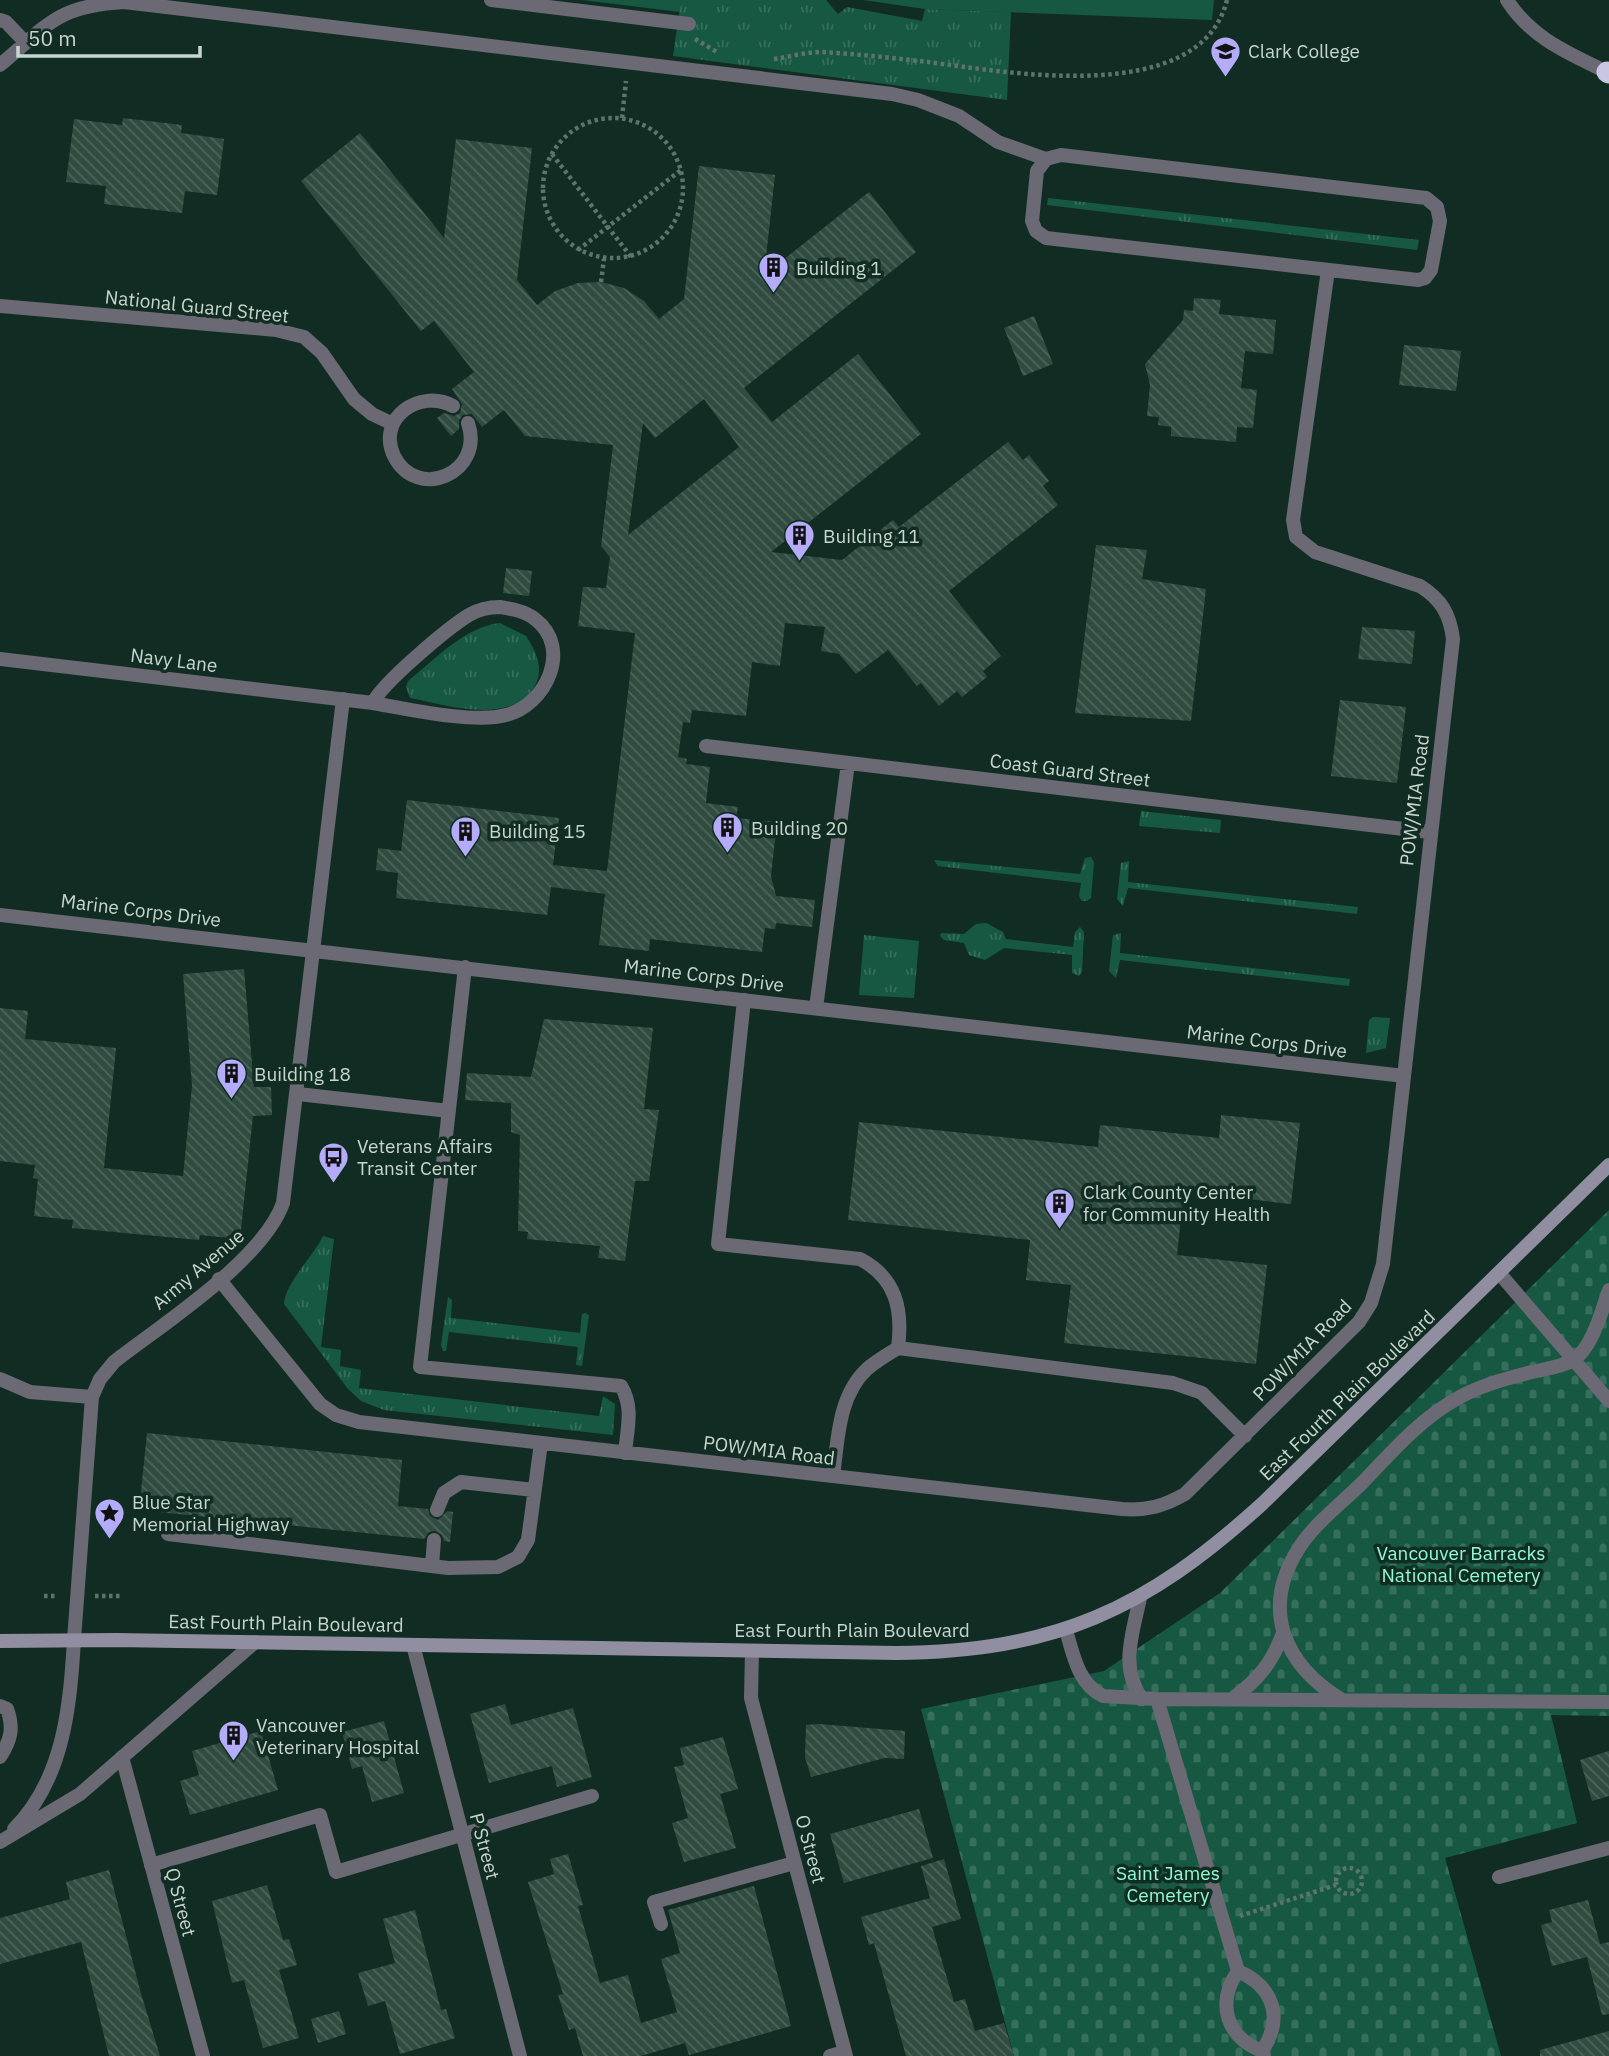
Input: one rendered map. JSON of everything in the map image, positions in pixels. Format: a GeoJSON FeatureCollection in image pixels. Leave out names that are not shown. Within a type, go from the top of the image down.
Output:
{"type":"FeatureCollection","features":[{"type":"Feature","properties":{"kind":"main road","name":"East Fourth Plain Boulevard"},"geometry":{"type":"LineString","coordinates":[[0,1641],[255,1642],[752,1651],[958,1651],[1011,1644],[1066,1630],[1140,1598],[1203,1555],[1262,1504],[1609,1165]]}},
{"type":"Feature","properties":{"kind":"street"},"geometry":{"type":"LineString","coordinates":[[491,0],[689,24]]}},
{"type":"Feature","properties":{"kind":"street"},"geometry":{"type":"LineString","coordinates":[[1507,0],[1517,15],[1552,46],[1608,72]]}},
{"type":"Feature","properties":{"kind":"street"},"geometry":{"type":"LineString","coordinates":[[0,65],[62,13],[89,5],[124,2],[918,100],[959,116],[998,142],[1046,159],[1061,155],[1426,198],[1437,207],[1440,221],[1431,270],[1425,278],[1328,270],[1046,238],[1037,231],[1032,221],[1037,171],[1046,159]]}},
{"type":"Feature","properties":{"kind":"street"},"geometry":{"type":"LineString","coordinates":[[0,20],[6,22],[26,43]]}},
{"type":"Feature","properties":{"kind":"street","name":"POW/MIA Road"},"geometry":{"type":"LineString","coordinates":[[219,1279],[320,1404],[337,1415],[359,1422],[1142,1510],[1163,1506],[1185,1494],[1342,1340],[1371,1303],[1383,1264],[1429,832],[1453,639],[1451,622],[1444,607],[1420,586],[1307,549],[1296,537],[1293,528],[1328,270]]}},
{"type":"Feature","properties":{"kind":"street","name":"National Guard Street"},"geometry":{"type":"LineString","coordinates":[[0,306],[276,330],[304,337],[322,353],[354,399],[372,414],[393,424]]}},
{"type":"Feature","properties":{"kind":"street"},"geometry":{"type":"LineString","coordinates":[[453,406],[435,399],[418,401],[403,410],[393,424],[391,441],[395,458],[406,471],[431,480],[455,471],[466,458],[471,441],[467,423]]}},
{"type":"Feature","properties":{"kind":"street","name":"Navy Lane"},"geometry":{"type":"LineString","coordinates":[[0,659],[482,718],[516,712],[534,700],[547,682],[553,660],[551,642],[542,625],[528,614],[500,607],[476,611],[411,663],[376,695],[373,703]]}},
{"type":"Feature","properties":{"kind":"street","name":"Army Avenue"},"geometry":{"type":"LineString","coordinates":[[0,1842],[31,1807],[55,1761],[69,1710],[92,1397],[100,1378],[114,1362],[256,1249],[277,1220],[288,1181],[343,699]]}},
{"type":"Feature","properties":{"kind":"street","name":"Coast Guard Street"},"geometry":{"type":"LineString","coordinates":[[706,746],[1429,832]]}},
{"type":"Feature","properties":{"kind":"street"},"geometry":{"type":"LineString","coordinates":[[816,1008],[848,763]]}},
{"type":"Feature","properties":{"kind":"street","name":"Marine Corps Drive"},"geometry":{"type":"LineString","coordinates":[[0,915],[1404,1076]]}},
{"type":"Feature","properties":{"kind":"street"},"geometry":{"type":"LineString","coordinates":[[466,967],[420,1367],[621,1386],[628,1398],[629,1414],[625,1453]]}},
{"type":"Feature","properties":{"kind":"street"},"geometry":{"type":"LineString","coordinates":[[744,1000],[718,1244],[860,1259],[876,1267],[888,1280],[898,1301],[901,1326],[898,1348]]}},
{"type":"Feature","properties":{"kind":"street"},"geometry":{"type":"LineString","coordinates":[[298,1094],[449,1111]]}},
{"type":"Feature","properties":{"kind":"street"},"geometry":{"type":"LineString","coordinates":[[1500,1274],[1609,1401]]}},
{"type":"Feature","properties":{"kind":"street"},"geometry":{"type":"LineString","coordinates":[[1232,1699],[1255,1682],[1273,1660],[1283,1633],[1282,1593],[1286,1573],[1300,1545],[1418,1426],[1453,1401],[1492,1382],[1575,1360],[1596,1330],[1609,1290]]}},
{"type":"Feature","properties":{"kind":"street"},"geometry":{"type":"LineString","coordinates":[[833,1476],[841,1421],[850,1390],[867,1369],[898,1348],[1172,1383],[1202,1393],[1245,1436]]}},
{"type":"Feature","properties":{"kind":"street"},"geometry":{"type":"LineString","coordinates":[[0,1379],[30,1392]]}},
{"type":"Feature","properties":{"kind":"street"},"geometry":{"type":"LineString","coordinates":[[0,1388],[92,1397]]}},
{"type":"Feature","properties":{"kind":"street"},"geometry":{"type":"LineString","coordinates":[[168,1534],[432,1566],[498,1567],[517,1557],[528,1540],[541,1443]]}},
{"type":"Feature","properties":{"kind":"street"},"geometry":{"type":"LineString","coordinates":[[437,1510],[444,1493],[461,1482],[534,1490]]}},
{"type":"Feature","properties":{"kind":"street"},"geometry":{"type":"LineString","coordinates":[[432,1566],[434,1540]]}},
{"type":"Feature","properties":{"kind":"street"},"geometry":{"type":"LineString","coordinates":[[1140,1598],[1128,1659],[1132,1683],[1142,1699]]}},
{"type":"Feature","properties":{"kind":"street"},"geometry":{"type":"LineString","coordinates":[[1066,1630],[1077,1667],[1096,1692],[1103,1696],[1142,1699],[1609,1702]]}},
{"type":"Feature","properties":{"kind":"street"},"geometry":{"type":"LineString","coordinates":[[1283,1633],[1302,1669],[1316,1684],[1342,1700]]}},
{"type":"Feature","properties":{"kind":"street"},"geometry":{"type":"LineString","coordinates":[[0,1842],[80,1794],[255,1642]]}},
{"type":"Feature","properties":{"kind":"street","name":"P Street"},"geometry":{"type":"LineString","coordinates":[[413,1645],[520,2056]]}},
{"type":"Feature","properties":{"kind":"street","name":"O Street"},"geometry":{"type":"LineString","coordinates":[[752,1651],[751,1698],[840,2055]]}},
{"type":"Feature","properties":{"kind":"street"},"geometry":{"type":"LineString","coordinates":[[1157,1699],[1238,1972]]}},
{"type":"Feature","properties":{"kind":"street"},"geometry":{"type":"LineString","coordinates":[[0,1706],[7,1709],[13,1724],[9,1744],[0,1757]]}},
{"type":"Feature","properties":{"kind":"street","name":"Q Street"},"geometry":{"type":"LineString","coordinates":[[122,1757],[203,2056]]}},
{"type":"Feature","properties":{"kind":"street"},"geometry":{"type":"LineString","coordinates":[[151,1865],[320,1815],[336,1872],[592,1796]]}},
{"type":"Feature","properties":{"kind":"street"},"geometry":{"type":"LineString","coordinates":[[1499,1877],[1609,1848]]}},
{"type":"Feature","properties":{"kind":"street"},"geometry":{"type":"LineString","coordinates":[[661,1924],[654,1902],[794,1863]]}},
{"type":"Feature","properties":{"kind":"street"},"geometry":{"type":"LineString","coordinates":[[1238,1972],[1254,1978],[1266,1989],[1273,2004],[1275,2021],[1272,2037],[1263,2053],[1238,2037],[1225,2011],[1230,1983],[1238,1972]]}},
{"type":"Feature","properties":{"kind":"path"},"geometry":{"type":"LineString","coordinates":[[762,59],[818,52],[1038,77],[1099,76],[1156,65],[1184,53],[1216,27],[1227,0]]}},
{"type":"Feature","properties":{"kind":"path"},"geometry":{"type":"LineString","coordinates":[[689,24],[698,43],[726,56]]}},
{"type":"Feature","properties":{"kind":"path"},"geometry":{"type":"LineString","coordinates":[[622,118],[628,63]]}},
{"type":"Feature","properties":{"kind":"path"},"geometry":{"type":"LineString","coordinates":[[622,118],[648,127],[669,145],[681,170],[683,197],[674,223],[656,244],[631,257],[604,259],[578,250],[557,232],[545,207],[543,180],[552,153],[570,132],[595,120],[622,118]]}},
{"type":"Feature","properties":{"kind":"path"},"geometry":{"type":"LineString","coordinates":[[552,153],[631,257]]}},
{"type":"Feature","properties":{"kind":"path"},"geometry":{"type":"LineString","coordinates":[[578,250],[681,170]]}},
{"type":"Feature","properties":{"kind":"path"},"geometry":{"type":"LineString","coordinates":[[601,282],[604,259]]}},
{"type":"Feature","properties":{"kind":"path"},"geometry":{"type":"LineString","coordinates":[[1345,1868],[1355,1869],[1362,1877],[1362,1888],[1353,1894],[1343,1893],[1336,1885],[1337,1875],[1345,1868]]}},
{"type":"Feature","properties":{"kind":"path"},"geometry":{"type":"LineString","coordinates":[[1223,1921],[1336,1885]]}},
{"type":"Feature","properties":{"kind":"green space"},"geometry":{"type":"Polygon","coordinates":[[[582,0],[681,0],[680,12],[582,0]]]}},
{"type":"Feature","properties":{"kind":"green space"},"geometry":{"type":"Polygon","coordinates":[[[681,0],[826,0],[838,14],[847,7],[922,21],[925,9],[1011,12],[1007,100],[673,56],[681,0]]]}},
{"type":"Feature","properties":{"kind":"green space"},"geometry":{"type":"Polygon","coordinates":[[[863,0],[1214,0],[1212,20],[925,9],[863,0]]]}},
{"type":"Feature","properties":{"kind":"green space"},"geometry":{"type":"Polygon","coordinates":[[[1048,198],[1419,240],[1417,250],[1047,205],[1048,198]]]}},
{"type":"Feature","properties":{"kind":"green space"},"geometry":{"type":"Polygon","coordinates":[[[500,623],[526,636],[538,661],[537,681],[523,699],[510,706],[477,710],[410,698],[406,687],[408,681],[440,654],[462,637],[500,623]]]}},
{"type":"Feature","properties":{"kind":"green space"},"geometry":{"type":"Polygon","coordinates":[[[1141,811],[1221,820],[1220,833],[1139,826],[1141,811]]]}},
{"type":"Feature","properties":{"kind":"green space"},"geometry":{"type":"Polygon","coordinates":[[[1091,857],[1094,862],[1091,898],[1087,901],[1082,901],[1079,896],[1081,883],[938,866],[934,860],[1080,874],[1085,858],[1091,857]]]}},
{"type":"Feature","properties":{"kind":"green space"},"geometry":{"type":"Polygon","coordinates":[[[1129,861],[1128,882],[1358,907],[1357,914],[1128,888],[1123,906],[1117,899],[1121,863],[1129,861]]]}},
{"type":"Feature","properties":{"kind":"green space"},"geometry":{"type":"Polygon","coordinates":[[[986,923],[1003,932],[1006,939],[1073,947],[1075,932],[1080,927],[1084,932],[1082,972],[1079,976],[1072,973],[1072,955],[1004,948],[985,960],[969,955],[964,943],[944,940],[940,936],[941,933],[964,934],[976,924],[986,923]]]}},
{"type":"Feature","properties":{"kind":"green space"},"geometry":{"type":"Polygon","coordinates":[[[1121,933],[1120,953],[1350,979],[1349,986],[1120,960],[1116,978],[1109,971],[1113,935],[1121,933]]]}},
{"type":"Feature","properties":{"kind":"green space"},"geometry":{"type":"Polygon","coordinates":[[[864,935],[919,941],[914,998],[859,995],[864,935]]]}},
{"type":"Feature","properties":{"kind":"green space"},"geometry":{"type":"Polygon","coordinates":[[[1373,1017],[1390,1018],[1386,1048],[1366,1053],[1369,1020],[1373,1017]]]}},
{"type":"Feature","properties":{"kind":"green space"},"geometry":{"type":"Polygon","coordinates":[[[1609,1210],[1609,1716],[1551,1715],[1577,1823],[1445,1858],[1501,2056],[1014,2056],[921,1709],[1104,1671],[1220,1593],[1609,1210]]]}},
{"type":"Feature","properties":{"kind":"green space"},"geometry":{"type":"Polygon","coordinates":[[[323,1236],[334,1239],[321,1347],[341,1350],[340,1366],[361,1370],[359,1388],[599,1416],[603,1396],[615,1404],[613,1435],[384,1410],[361,1401],[348,1389],[284,1304],[289,1287],[323,1236]]]}},
{"type":"Feature","properties":{"kind":"green space"},"geometry":{"type":"Polygon","coordinates":[[[448,1297],[452,1300],[451,1318],[580,1333],[582,1314],[589,1315],[582,1366],[576,1365],[578,1347],[449,1332],[446,1351],[443,1351],[441,1345],[448,1297]]]}},
{"type":"Feature","properties":{"kind":"building"},"geometry":{"type":"Polygon","coordinates":[[[123,118],[182,125],[181,133],[224,139],[217,195],[185,191],[182,213],[104,204],[106,186],[66,182],[74,119],[122,125],[123,118]]]}},
{"type":"Feature","properties":{"kind":"building"},"geometry":{"type":"Polygon","coordinates":[[[360,133],[444,238],[456,139],[532,148],[517,280],[537,305],[555,291],[578,283],[601,282],[624,288],[644,301],[659,319],[684,299],[699,166],[775,175],[764,275],[869,192],[916,252],[744,388],[772,422],[858,354],[921,434],[771,552],[842,560],[893,520],[899,527],[1008,442],[1023,460],[1029,455],[1049,481],[1043,486],[1058,505],[949,591],[1001,656],[983,671],[987,677],[962,697],[957,691],[939,706],[921,683],[917,686],[888,650],[856,674],[839,654],[821,651],[825,627],[785,623],[780,666],[752,662],[746,716],[692,710],[690,723],[683,722],[678,757],[687,759],[686,764],[710,767],[706,803],[738,807],[736,818],[777,822],[771,876],[776,896],[815,900],[812,927],[776,923],[775,929],[765,928],[762,952],[650,939],[649,951],[599,945],[605,894],[551,887],[547,915],[396,898],[398,873],[376,870],[378,848],[401,851],[407,800],[559,818],[553,865],[607,871],[635,633],[578,626],[583,587],[606,588],[610,557],[601,546],[613,445],[525,436],[504,410],[482,427],[472,414],[463,415],[459,420],[459,429],[451,436],[437,418],[444,413],[454,416],[460,413],[462,404],[452,389],[474,372],[434,321],[421,331],[301,181],[360,133]],[[704,399],[655,438],[643,423],[628,535],[739,447],[704,399]]]}},
{"type":"Feature","properties":{"kind":"building"},"geometry":{"type":"Polygon","coordinates":[[[1194,298],[1221,300],[1219,314],[1276,320],[1273,354],[1245,351],[1241,388],[1257,390],[1253,428],[1237,427],[1236,442],[1171,436],[1171,427],[1158,425],[1159,417],[1147,416],[1150,385],[1145,364],[1183,320],[1184,310],[1193,311],[1194,298]]]}},
{"type":"Feature","properties":{"kind":"building"},"geometry":{"type":"Polygon","coordinates":[[[1034,316],[1053,364],[1023,376],[1004,328],[1034,316]]]}},
{"type":"Feature","properties":{"kind":"building"},"geometry":{"type":"Polygon","coordinates":[[[1404,345],[1461,351],[1456,391],[1399,385],[1404,345]]]}},
{"type":"Feature","properties":{"kind":"building"},"geometry":{"type":"Polygon","coordinates":[[[1096,545],[1147,550],[1142,579],[1206,589],[1191,721],[1075,713],[1096,545]]]}},
{"type":"Feature","properties":{"kind":"building"},"geometry":{"type":"Polygon","coordinates":[[[506,568],[532,571],[529,596],[503,593],[506,568]]]}},
{"type":"Feature","properties":{"kind":"building"},"geometry":{"type":"Polygon","coordinates":[[[1362,627],[1415,631],[1412,664],[1358,659],[1362,627]]]}},
{"type":"Feature","properties":{"kind":"building"},"geometry":{"type":"Polygon","coordinates":[[[1340,700],[1406,707],[1397,783],[1331,776],[1340,700]]]}},
{"type":"Feature","properties":{"kind":"building","name":"Building 18"},"geometry":{"type":"Polygon","coordinates":[[[244,969],[254,1087],[271,1087],[272,1115],[253,1116],[240,1239],[200,1235],[199,1240],[72,1228],[73,1220],[34,1216],[38,1179],[33,1178],[35,1165],[0,1161],[0,1008],[28,1011],[25,1039],[116,1048],[104,1168],[183,1176],[192,1086],[183,974],[244,969]]]}},
{"type":"Feature","properties":{"kind":"building"},"geometry":{"type":"Polygon","coordinates":[[[544,1019],[653,1028],[644,1109],[659,1110],[649,1181],[635,1181],[625,1261],[598,1258],[600,1246],[527,1239],[528,1232],[518,1231],[520,1135],[511,1132],[511,1103],[465,1100],[467,1073],[531,1077],[544,1019]]]}},
{"type":"Feature","properties":{"kind":"building","name":"Clark County Center for Community Health"},"geometry":{"type":"Polygon","coordinates":[[[1221,1115],[1300,1123],[1291,1204],[1184,1192],[1177,1255],[1267,1265],[1256,1364],[1064,1343],[1071,1285],[1026,1280],[1030,1240],[848,1220],[859,1122],[1098,1147],[1100,1125],[1219,1138],[1221,1115]]]}},
{"type":"Feature","properties":{"kind":"building"},"geometry":{"type":"Polygon","coordinates":[[[147,1433],[402,1460],[398,1506],[428,1509],[430,1516],[438,1520],[447,1511],[453,1512],[450,1542],[444,1541],[442,1535],[435,1531],[429,1532],[424,1539],[139,1510],[147,1433]]]}},
{"type":"Feature","properties":{"kind":"building"},"geometry":{"type":"Polygon","coordinates":[[[505,1704],[511,1725],[573,1708],[592,1777],[557,1787],[552,1766],[489,1783],[470,1714],[505,1704]]]}},
{"type":"Feature","properties":{"kind":"building"},"geometry":{"type":"Polygon","coordinates":[[[384,1721],[404,1793],[372,1802],[362,1766],[352,1769],[342,1732],[384,1721]]]}},
{"type":"Feature","properties":{"kind":"building"},"geometry":{"type":"Polygon","coordinates":[[[806,1725],[905,1731],[904,1759],[885,1758],[811,1777],[805,1757],[806,1725]]]}},
{"type":"Feature","properties":{"kind":"building","name":"Vancouver Veterinary Hospital"},"geometry":{"type":"Polygon","coordinates":[[[261,1731],[278,1790],[190,1815],[180,1781],[199,1775],[192,1751],[261,1731]]]}},
{"type":"Feature","properties":{"kind":"building"},"geometry":{"type":"Polygon","coordinates":[[[723,1737],[738,1789],[720,1794],[736,1848],[684,1862],[672,1823],[688,1818],[674,1767],[684,1765],[680,1748],[723,1737]]]}},
{"type":"Feature","properties":{"kind":"building"},"geometry":{"type":"Polygon","coordinates":[[[1609,1751],[1609,1796],[1592,1801],[1580,1760],[1609,1751]]]}},
{"type":"Feature","properties":{"kind":"building"},"geometry":{"type":"Polygon","coordinates":[[[919,1809],[933,1858],[844,1883],[830,1834],[919,1809]]]}},
{"type":"Feature","properties":{"kind":"building"},"geometry":{"type":"Polygon","coordinates":[[[568,1854],[583,1905],[578,1906],[600,1983],[628,1975],[641,2023],[677,2012],[661,1959],[680,1953],[668,1910],[754,1886],[791,2026],[689,2055],[685,2043],[641,2056],[583,2056],[575,2028],[569,2030],[558,1995],[563,1994],[528,1882],[554,1874],[550,1859],[568,1854]]]}},
{"type":"Feature","properties":{"kind":"building"},"geometry":{"type":"Polygon","coordinates":[[[944,1859],[961,1919],[932,1927],[954,2002],[965,1999],[975,2031],[1004,2023],[1014,2056],[906,2056],[874,1943],[869,1945],[861,1917],[930,1898],[921,1866],[944,1859]]]}},
{"type":"Feature","properties":{"kind":"building"},"geometry":{"type":"Polygon","coordinates":[[[109,1870],[160,2056],[109,2056],[81,1942],[0,1964],[0,1918],[70,1899],[66,1882],[109,1870]]]}},
{"type":"Feature","properties":{"kind":"building"},"geometry":{"type":"Polygon","coordinates":[[[267,1885],[283,1940],[289,1939],[297,1965],[279,1970],[299,2038],[263,2048],[244,1980],[232,1983],[212,1901],[267,1885]]]}},
{"type":"Feature","properties":{"kind":"building"},"geometry":{"type":"Polygon","coordinates":[[[1588,1900],[1600,1944],[1609,1942],[1609,2014],[1602,2015],[1587,1957],[1552,1966],[1541,1925],[1552,1922],[1549,1910],[1588,1900]]]}},
{"type":"Feature","properties":{"kind":"building"},"geometry":{"type":"Polygon","coordinates":[[[415,1910],[441,2010],[446,2009],[455,2038],[400,2054],[385,2001],[368,2006],[358,1973],[395,1963],[383,1919],[415,1910]]]}},
{"type":"Feature","properties":{"kind":"building"},"geometry":{"type":"Polygon","coordinates":[[[339,2011],[346,2034],[318,2043],[311,2019],[339,2011]]]}},
{"type":"Feature","properties":{"kind":"building"},"geometry":{"type":"Polygon","coordinates":[[[1609,2031],[1609,2056],[1540,2056],[1540,2050],[1609,2031]]]}},
{"type":"Feature","properties":{"kind":"place","name":"Clark College"},"geometry":{"type":"Point","coordinates":[1225,78]}},
{"type":"Feature","properties":{"kind":"place","name":"Building 1"},"geometry":{"type":"Point","coordinates":[773,295]}},
{"type":"Feature","properties":{"kind":"place","name":"Building 11"},"geometry":{"type":"Point","coordinates":[800,563]}},
{"type":"Feature","properties":{"kind":"place","name":"Building 20"},"geometry":{"type":"Point","coordinates":[728,855]}},
{"type":"Feature","properties":{"kind":"place","name":"Building 15"},"geometry":{"type":"Point","coordinates":[466,858]}},
{"type":"Feature","properties":{"kind":"place","name":"Building 18"},"geometry":{"type":"Point","coordinates":[231,1101]}},
{"type":"Feature","properties":{"kind":"place","name":"Veterans Affairs Transit Center"},"geometry":{"type":"Point","coordinates":[334,1184]}},
{"type":"Feature","properties":{"kind":"place","name":"Clark County Center for Community Health"},"geometry":{"type":"Point","coordinates":[1060,1230]}},
{"type":"Feature","properties":{"kind":"place","name":"Blue Star Memorial Highway"},"geometry":{"type":"Point","coordinates":[109,1540]}},
{"type":"Feature","properties":{"kind":"place","name":"Vancouver Veterinary Hospital"},"geometry":{"type":"Point","coordinates":[233,1763]}},
{"type":"Feature","properties":{"kind":"park label","name":"Vancouver Barracks National Cemetery"},"geometry":{"type":"Point","coordinates":[1461,1564]}},
{"type":"Feature","properties":{"kind":"park label","name":"Saint James Cemetery"},"geometry":{"type":"Point","coordinates":[1168,1884]}}]}
